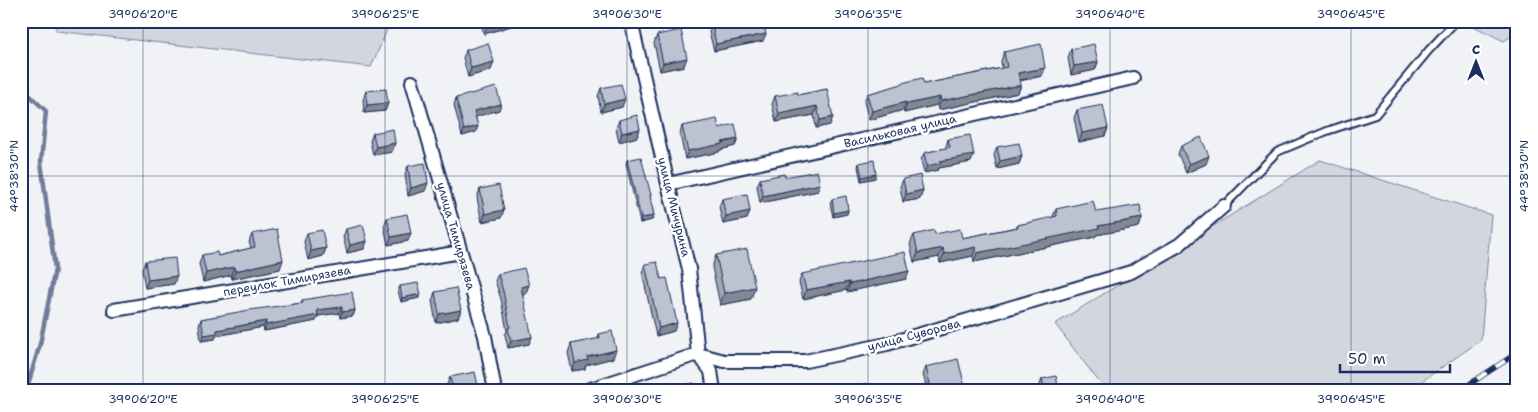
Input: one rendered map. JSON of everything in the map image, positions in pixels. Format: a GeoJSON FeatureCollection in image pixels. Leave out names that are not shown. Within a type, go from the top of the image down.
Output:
{"type":"FeatureCollection","features":[{"type":"Feature","properties":{"kind":"street","name":"улица Мичурина"},"geometry":{"type":"LineString","coordinates":[[631,21],[689,269],[698,354],[711,371],[714,391]]}},
{"type":"Feature","properties":{"kind":"street","name":"Васильковая улица"},"geometry":{"type":"LineString","coordinates":[[668,184],[1133,78]]}},
{"type":"Feature","properties":{"kind":"street","name":"улица Тимирязева"},"geometry":{"type":"LineString","coordinates":[[412,82],[485,336],[495,391]]}},
{"type":"Feature","properties":{"kind":"street","name":"улица Суворова"},"geometry":{"type":"LineString","coordinates":[[698,354],[724,361],[805,361],[887,344],[1131,272],[1179,245],[1224,206]]}},
{"type":"Feature","properties":{"kind":"street","name":"переулок Тимирязева"},"geometry":{"type":"LineString","coordinates":[[114,310],[461,252]]}},
{"type":"Feature","properties":{"kind":"street"},"geometry":{"type":"LineString","coordinates":[[584,391],[698,354]]}},
{"type":"Feature","properties":{"kind":"lane"},"geometry":{"type":"LineString","coordinates":[[1224,206],[1277,152],[1327,131],[1375,115],[1429,50],[1456,21]]}},
{"type":"Feature","properties":{"kind":"shaded area"},"geometry":{"type":"Polygon","coordinates":[[[52,21],[391,21],[371,67],[57,31],[52,21]]]}},
{"type":"Feature","properties":{"kind":"shaded area"},"geometry":{"type":"Polygon","coordinates":[[[1463,21],[1517,21],[1517,32],[1504,41],[1463,21]]]}},
{"type":"Feature","properties":{"kind":"shaded area"},"geometry":{"type":"Polygon","coordinates":[[[1320,160],[1491,215],[1481,340],[1408,391],[1106,391],[1055,324],[1320,160]]]}},
{"type":"Feature","properties":{"kind":"building"},"geometry":{"type":"Polygon","coordinates":[[[486,21],[502,21],[487,26],[486,21]]]}},
{"type":"Feature","properties":{"kind":"building"},"geometry":{"type":"Polygon","coordinates":[[[729,21],[763,21],[766,34],[716,44],[712,25],[729,21]]]}},
{"type":"Feature","properties":{"kind":"building"},"geometry":{"type":"Polygon","coordinates":[[[681,30],[687,58],[663,63],[657,35],[681,30]]]}},
{"type":"Feature","properties":{"kind":"building"},"geometry":{"type":"Polygon","coordinates":[[[488,43],[494,62],[471,68],[466,50],[488,43]]]}},
{"type":"Feature","properties":{"kind":"building"},"geometry":{"type":"Polygon","coordinates":[[[1041,44],[1045,68],[1018,73],[1021,85],[941,101],[940,97],[907,104],[906,102],[872,111],[867,94],[922,78],[924,84],[1007,67],[1004,52],[1041,44]]]}},
{"type":"Feature","properties":{"kind":"building"},"geometry":{"type":"Polygon","coordinates":[[[1094,44],[1098,62],[1074,66],[1071,49],[1094,44]]]}},
{"type":"Feature","properties":{"kind":"building"},"geometry":{"type":"Polygon","coordinates":[[[621,84],[625,99],[604,104],[601,88],[621,84]]]}},
{"type":"Feature","properties":{"kind":"building"},"geometry":{"type":"Polygon","coordinates":[[[496,87],[501,104],[474,111],[478,126],[464,130],[456,98],[496,87]]]}},
{"type":"Feature","properties":{"kind":"building"},"geometry":{"type":"Polygon","coordinates":[[[386,89],[388,103],[367,105],[366,91],[386,89]]]}},
{"type":"Feature","properties":{"kind":"building"},"geometry":{"type":"Polygon","coordinates":[[[827,89],[833,117],[820,120],[817,106],[779,114],[775,96],[798,92],[798,95],[827,89]]]}},
{"type":"Feature","properties":{"kind":"building"},"geometry":{"type":"Polygon","coordinates":[[[1103,105],[1108,128],[1082,133],[1077,110],[1103,105]]]}},
{"type":"Feature","properties":{"kind":"building"},"geometry":{"type":"Polygon","coordinates":[[[637,115],[640,129],[622,133],[619,120],[637,115]]]}},
{"type":"Feature","properties":{"kind":"building"},"geometry":{"type":"Polygon","coordinates":[[[717,119],[719,128],[735,124],[738,139],[688,151],[682,126],[717,119]]]}},
{"type":"Feature","properties":{"kind":"building"},"geometry":{"type":"Polygon","coordinates":[[[393,129],[395,143],[376,147],[373,133],[393,129]]]}},
{"type":"Feature","properties":{"kind":"building"},"geometry":{"type":"Polygon","coordinates":[[[970,135],[974,155],[940,161],[941,163],[927,166],[924,153],[950,147],[948,139],[970,135]]]}},
{"type":"Feature","properties":{"kind":"building"},"geometry":{"type":"Polygon","coordinates":[[[1201,137],[1209,156],[1189,164],[1181,146],[1201,137]]]}},
{"type":"Feature","properties":{"kind":"building"},"geometry":{"type":"Polygon","coordinates":[[[1019,143],[1022,156],[1000,161],[997,147],[1019,143]]]}},
{"type":"Feature","properties":{"kind":"building"},"geometry":{"type":"Polygon","coordinates":[[[641,157],[651,195],[654,216],[641,218],[627,160],[641,157]]]}},
{"type":"Feature","properties":{"kind":"building"},"geometry":{"type":"Polygon","coordinates":[[[874,160],[876,174],[862,177],[859,163],[874,160]]]}},
{"type":"Feature","properties":{"kind":"building"},"geometry":{"type":"Polygon","coordinates":[[[425,163],[428,183],[411,188],[408,166],[425,163]]]}},
{"type":"Feature","properties":{"kind":"building"},"geometry":{"type":"Polygon","coordinates":[[[817,171],[820,184],[763,196],[760,179],[784,174],[785,177],[817,171]]]}},
{"type":"Feature","properties":{"kind":"building"},"geometry":{"type":"Polygon","coordinates":[[[920,175],[923,190],[906,194],[903,179],[920,175]]]}},
{"type":"Feature","properties":{"kind":"building"},"geometry":{"type":"Polygon","coordinates":[[[499,185],[504,210],[485,214],[480,189],[499,185]]]}},
{"type":"Feature","properties":{"kind":"building"},"geometry":{"type":"Polygon","coordinates":[[[747,194],[750,211],[726,216],[722,199],[747,194]]]}},
{"type":"Feature","properties":{"kind":"building"},"geometry":{"type":"Polygon","coordinates":[[[846,196],[848,210],[834,213],[832,199],[846,196]]]}},
{"type":"Feature","properties":{"kind":"building"},"geometry":{"type":"Polygon","coordinates":[[[1093,201],[1096,212],[1140,205],[1142,218],[977,253],[976,247],[944,254],[943,248],[918,253],[914,235],[934,230],[935,234],[960,229],[962,238],[1018,227],[1018,225],[1057,216],[1056,209],[1093,201]]]}},
{"type":"Feature","properties":{"kind":"building"},"geometry":{"type":"Polygon","coordinates":[[[407,214],[411,233],[391,237],[387,218],[407,214]]]}},
{"type":"Feature","properties":{"kind":"building"},"geometry":{"type":"Polygon","coordinates":[[[363,225],[367,241],[350,245],[346,229],[363,225]]]}},
{"type":"Feature","properties":{"kind":"building"},"geometry":{"type":"Polygon","coordinates":[[[277,229],[283,260],[235,271],[234,267],[206,273],[202,255],[217,252],[218,256],[255,247],[252,234],[277,229]]]}},
{"type":"Feature","properties":{"kind":"building"},"geometry":{"type":"Polygon","coordinates":[[[322,230],[326,248],[311,251],[307,233],[322,230]]]}},
{"type":"Feature","properties":{"kind":"building"},"geometry":{"type":"Polygon","coordinates":[[[747,249],[755,287],[724,293],[716,255],[747,249]]]}},
{"type":"Feature","properties":{"kind":"building"},"geometry":{"type":"Polygon","coordinates":[[[905,252],[909,271],[850,284],[849,282],[806,290],[802,274],[905,252]]]}},
{"type":"Feature","properties":{"kind":"building"},"geometry":{"type":"Polygon","coordinates":[[[175,258],[177,276],[148,280],[145,261],[175,258]]]}},
{"type":"Feature","properties":{"kind":"building"},"geometry":{"type":"Polygon","coordinates":[[[657,262],[661,279],[667,278],[677,323],[659,328],[645,264],[657,262]]]}},
{"type":"Feature","properties":{"kind":"building"},"geometry":{"type":"Polygon","coordinates":[[[524,268],[529,285],[521,287],[532,337],[511,341],[508,328],[510,327],[498,274],[524,268]]]}},
{"type":"Feature","properties":{"kind":"building"},"geometry":{"type":"Polygon","coordinates":[[[418,283],[421,294],[402,298],[400,286],[418,283]]]}},
{"type":"Feature","properties":{"kind":"building"},"geometry":{"type":"Polygon","coordinates":[[[456,288],[461,310],[439,314],[435,292],[456,288]]]}},
{"type":"Feature","properties":{"kind":"building"},"geometry":{"type":"Polygon","coordinates":[[[352,292],[355,310],[342,312],[342,307],[317,310],[318,315],[266,325],[266,321],[217,330],[217,333],[204,335],[201,319],[303,303],[302,300],[352,292]]]}},
{"type":"Feature","properties":{"kind":"building"},"geometry":{"type":"Polygon","coordinates":[[[612,331],[616,350],[587,357],[588,360],[575,363],[571,344],[600,338],[599,334],[612,331]]]}},
{"type":"Feature","properties":{"kind":"building"},"geometry":{"type":"Polygon","coordinates":[[[958,359],[965,387],[949,391],[909,391],[909,388],[930,384],[926,367],[958,359]]]}},
{"type":"Feature","properties":{"kind":"building"},"geometry":{"type":"Polygon","coordinates":[[[475,372],[479,391],[453,391],[450,377],[475,372]]]}},
{"type":"Feature","properties":{"kind":"building"},"geometry":{"type":"Polygon","coordinates":[[[1056,376],[1059,391],[1045,391],[1042,379],[1056,376]]]}},
{"type":"Feature","properties":{"kind":"building"},"geometry":{"type":"Polygon","coordinates":[[[694,383],[696,391],[674,391],[674,387],[694,383]]]}},
{"type":"Feature","properties":{"kind":"building"},"geometry":{"type":"Polygon","coordinates":[[[867,383],[869,391],[844,391],[843,389],[867,383]]]}},
{"type":"Feature","properties":{"kind":"building"},"geometry":{"type":"Polygon","coordinates":[[[798,387],[799,391],[784,391],[798,387]]]}},
{"type":"Feature","properties":{"kind":"waterway"},"geometry":{"type":"LineString","coordinates":[[21,87],[46,111],[41,162],[55,269],[40,344],[26,391]]}},
{"type":"Feature","properties":{"kind":"railway"},"geometry":{"type":"LineString","coordinates":[[1459,391],[1517,353]]}}]}
